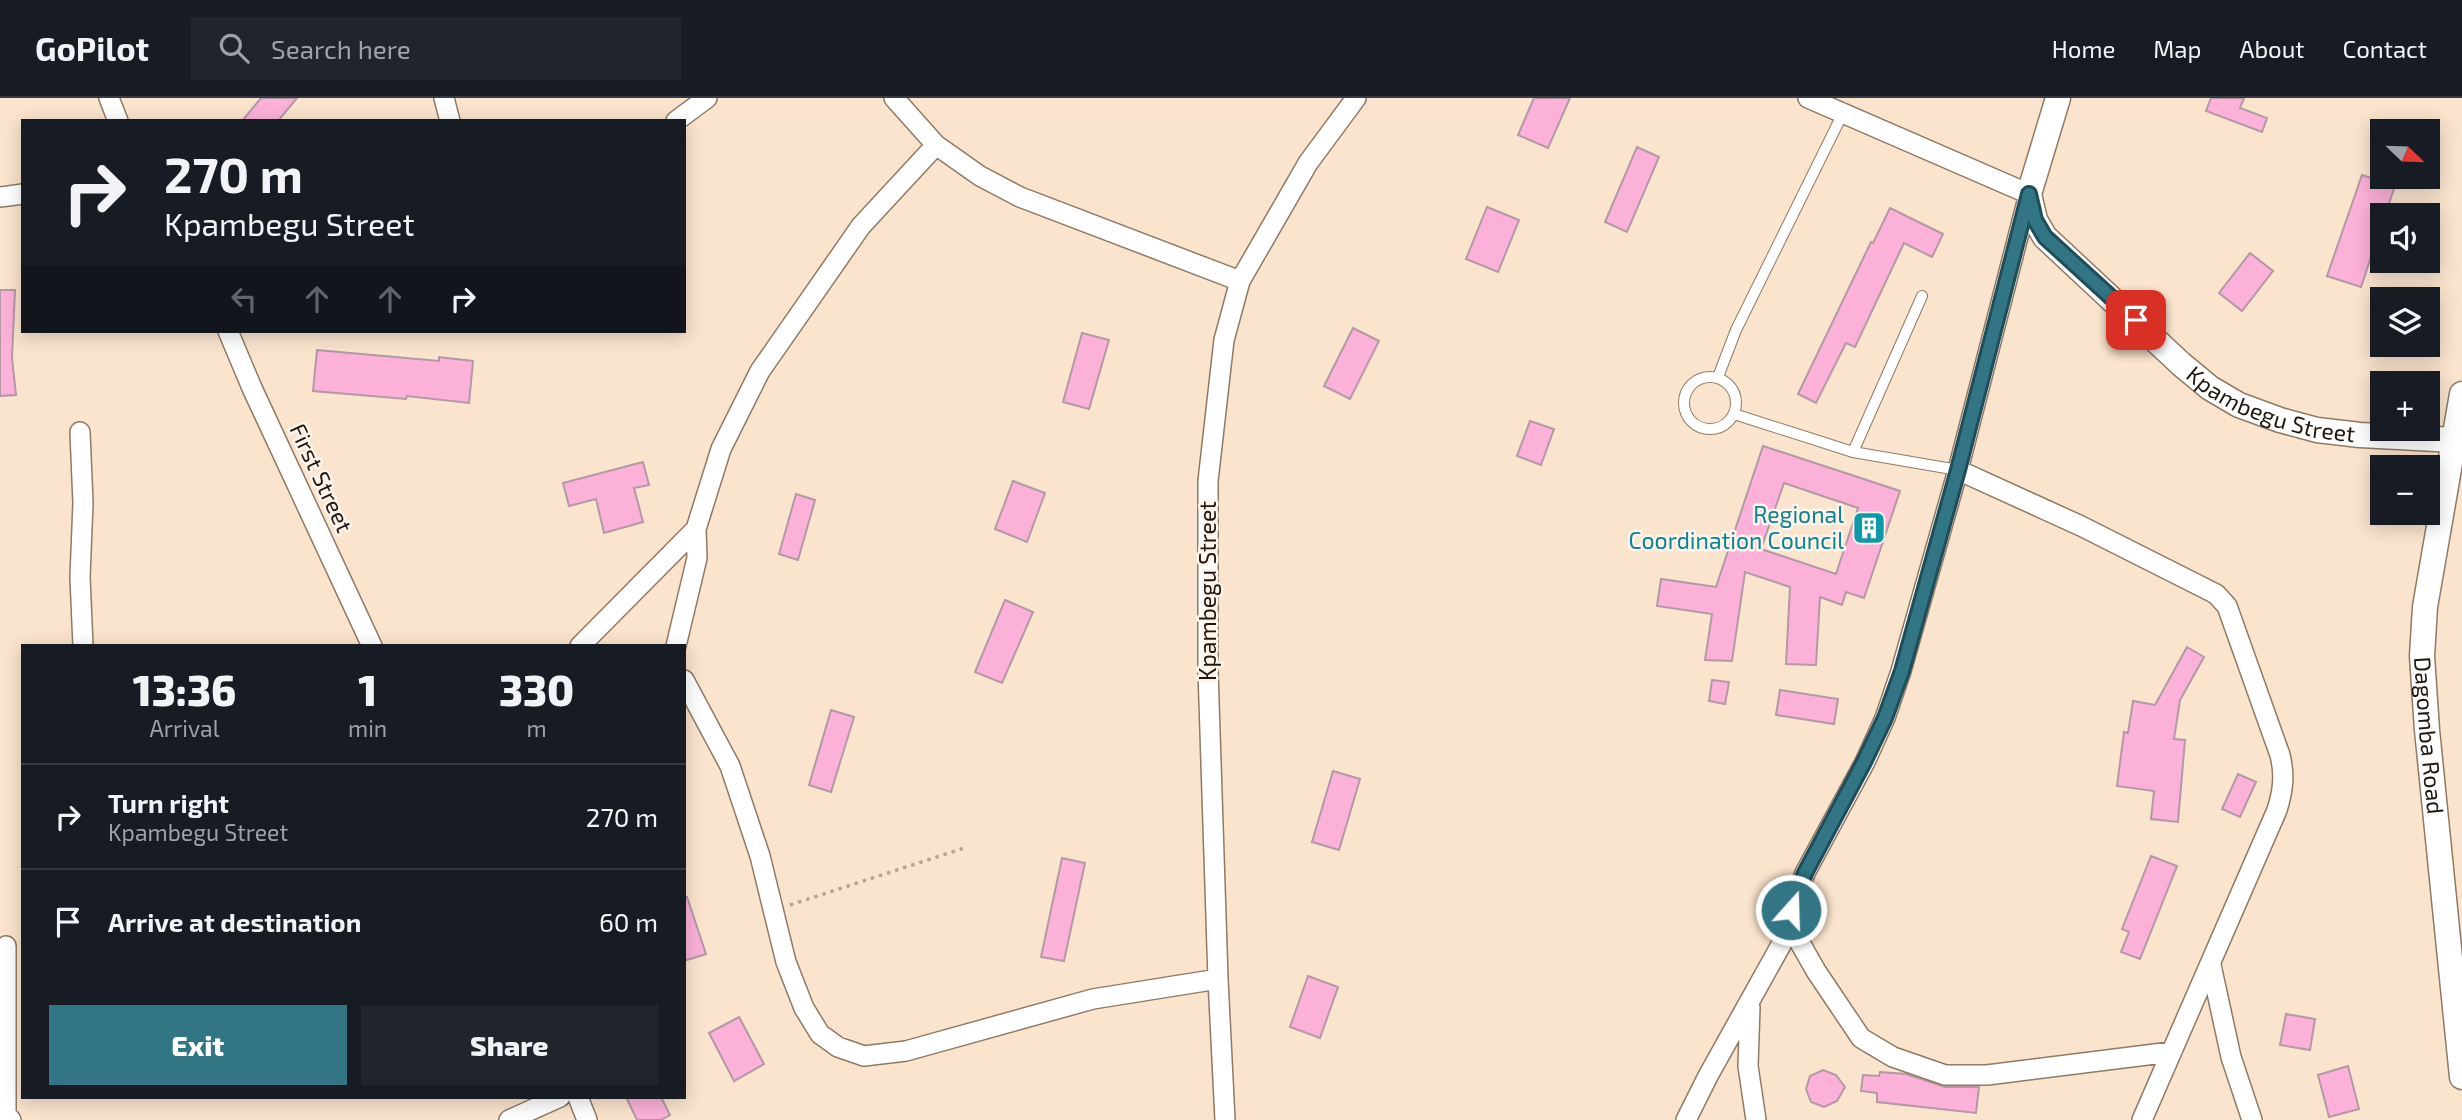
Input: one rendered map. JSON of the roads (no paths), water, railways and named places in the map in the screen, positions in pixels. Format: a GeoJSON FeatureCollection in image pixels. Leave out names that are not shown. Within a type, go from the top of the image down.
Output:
{"type":"FeatureCollection","features":[{"type":"Feature","properties":{"kind":"street"},"geometry":{"type":"LineString","coordinates":[[109,98],[117,119]]}},
{"type":"Feature","properties":{"kind":"street"},"geometry":{"type":"LineString","coordinates":[[444,98],[449,119]]}},
{"type":"Feature","properties":{"kind":"street"},"geometry":{"type":"LineString","coordinates":[[679,119],[707,98]]}},
{"type":"Feature","properties":{"kind":"street"},"geometry":{"type":"LineString","coordinates":[[894,98],[936,145],[980,176],[1020,197],[1240,281]]}},
{"type":"Feature","properties":{"kind":"street","name":"Kpambegu Street"},"geometry":{"type":"LineString","coordinates":[[1225,1120],[1217,979],[1208,670],[1208,481],[1224,340],[1240,281],[1307,163],[1356,98]]}},
{"type":"Feature","properties":{"kind":"street"},"geometry":{"type":"LineString","coordinates":[[1808,98],[2029,194]]}},
{"type":"Feature","properties":{"kind":"street"},"geometry":{"type":"LineString","coordinates":[[1686,1120],[1791,927],[1791,910],[1805,873],[1885,718],[1902,671],[1958,470],[2029,194],[2058,98]]}},
{"type":"Feature","properties":{"kind":"street"},"geometry":{"type":"LineString","coordinates":[[677,644],[697,558],[696,529],[722,449],[760,371],[862,226],[936,145]]}},
{"type":"Feature","properties":{"kind":"street"},"geometry":{"type":"LineString","coordinates":[[0,197],[21,194]]}},
{"type":"Feature","properties":{"kind":"street","name":"Kpambegu Street"},"geometry":{"type":"LineString","coordinates":[[2029,194],[2035,220],[2045,237],[2210,388],[2239,405],[2318,430],[2459,441]]}},
{"type":"Feature","properties":{"kind":"street","name":"First Street"},"geometry":{"type":"LineString","coordinates":[[229,333],[371,644]]}},
{"type":"Feature","properties":{"kind":"street","name":"Dagomba Road"},"geometry":{"type":"LineString","coordinates":[[2462,394],[2459,441],[2427,594],[2422,656],[2462,1077]]}},
{"type":"Feature","properties":{"kind":"street"},"geometry":{"type":"LineString","coordinates":[[80,432],[83,644]]}},
{"type":"Feature","properties":{"kind":"street"},"geometry":{"type":"LineString","coordinates":[[1958,470],[2205,587],[2227,606],[2280,755],[2284,770],[2283,791],[2277,810],[2142,1120]]}},
{"type":"Feature","properties":{"kind":"street"},"geometry":{"type":"LineString","coordinates":[[582,644],[696,529]]}},
{"type":"Feature","properties":{"kind":"street"},"geometry":{"type":"LineString","coordinates":[[686,684],[730,766],[760,856],[790,973],[804,1008],[820,1034],[838,1047],[864,1056],[906,1051],[1093,999],[1217,979]]}},
{"type":"Feature","properties":{"kind":"street"},"geometry":{"type":"LineString","coordinates":[[1791,927],[1816,971],[1861,1038],[1893,1057],[1945,1075],[1987,1075],[2171,1052]]}},
{"type":"Feature","properties":{"kind":"street"},"geometry":{"type":"LineString","coordinates":[[9,945],[6,1114],[11,1120]]}},
{"type":"Feature","properties":{"kind":"street"},"geometry":{"type":"LineString","coordinates":[[2211,965],[2231,1057],[2252,1120]]}},
{"type":"Feature","properties":{"kind":"street"},"geometry":{"type":"LineString","coordinates":[[1750,1002],[1748,1066],[1756,1120]]}},
{"type":"Feature","properties":{"kind":"street"},"geometry":{"type":"LineString","coordinates":[[509,1120],[556,1099]]}},
{"type":"Feature","properties":{"kind":"street"},"geometry":{"type":"LineString","coordinates":[[579,1099],[587,1120]]}},
{"type":"Feature","properties":{"kind":"lane"},"geometry":{"type":"LineString","coordinates":[[1718,377],[1735,330],[1843,113]]}},
{"type":"Feature","properties":{"kind":"lane"},"geometry":{"type":"LineString","coordinates":[[1853,452],[1922,296]]}},
{"type":"Feature","properties":{"kind":"lane"},"geometry":{"type":"LineString","coordinates":[[1705,377],[1718,377],[1731,385],[1737,399],[1734,414],[1726,424],[1713,429],[1700,427],[1689,419],[1684,407],[1686,394],[1693,383],[1705,377]]}},
{"type":"Feature","properties":{"kind":"lane"},"geometry":{"type":"LineString","coordinates":[[1734,414],[1853,452],[1958,470]]}},
{"type":"Feature","properties":{"kind":"place","name":"Regional Coordination Council"},"geometry":{"type":"Point","coordinates":[1869,528]}}]}
